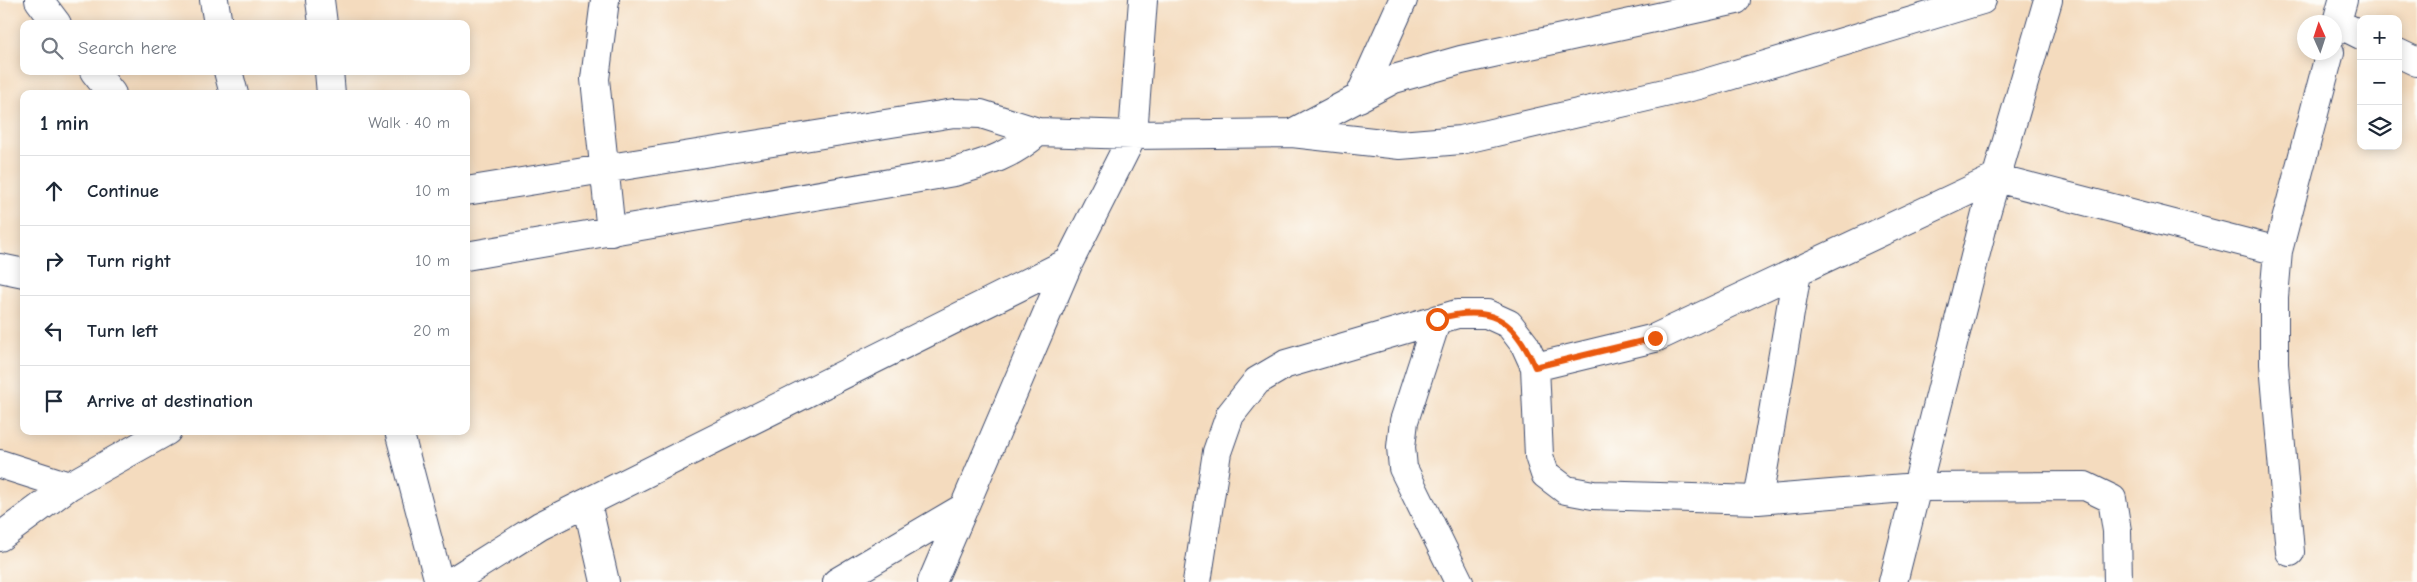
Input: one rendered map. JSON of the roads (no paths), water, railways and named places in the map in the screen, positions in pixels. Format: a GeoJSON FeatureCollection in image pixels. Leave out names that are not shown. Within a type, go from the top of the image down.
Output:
{"type":"FeatureCollection","features":[{"type":"Feature","properties":{"kind":"street"},"geometry":{"type":"LineString","coordinates":[[39,0],[55,20]]}},
{"type":"Feature","properties":{"kind":"street"},"geometry":{"type":"LineString","coordinates":[[214,0],[217,20]]}},
{"type":"Feature","properties":{"kind":"street"},"geometry":{"type":"LineString","coordinates":[[320,0],[322,20]]}},
{"type":"Feature","properties":{"kind":"street"},"geometry":{"type":"LineString","coordinates":[[605,0],[595,79],[611,232]]}},
{"type":"Feature","properties":{"kind":"street"},"geometry":{"type":"LineString","coordinates":[[932,582],[1070,262],[1133,134],[1143,0]]}},
{"type":"Feature","properties":{"kind":"street"},"geometry":{"type":"LineString","coordinates":[[1359,98],[1404,0]]}},
{"type":"Feature","properties":{"kind":"street"},"geometry":{"type":"LineString","coordinates":[[1292,133],[1394,80],[1461,60],[1736,0]]}},
{"type":"Feature","properties":{"kind":"street"},"geometry":{"type":"LineString","coordinates":[[470,190],[954,113],[981,114],[1038,132],[1133,134],[1292,133],[1400,145],[1461,140],[1699,85],[1982,0]]}},
{"type":"Feature","properties":{"kind":"street"},"geometry":{"type":"LineString","coordinates":[[1893,582],[1996,178],[2048,0]]}},
{"type":"Feature","properties":{"kind":"street"},"geometry":{"type":"LineString","coordinates":[[2402,55],[2417,62]]}},
{"type":"Feature","properties":{"kind":"street"},"geometry":{"type":"LineString","coordinates":[[2290,552],[2274,364],[2274,297],[2278,251],[2328,60]]}},
{"type":"Feature","properties":{"kind":"street"},"geometry":{"type":"LineString","coordinates":[[97,75],[109,90]]}},
{"type":"Feature","properties":{"kind":"street"},"geometry":{"type":"LineString","coordinates":[[229,75],[233,90]]}},
{"type":"Feature","properties":{"kind":"street"},"geometry":{"type":"LineString","coordinates":[[329,75],[331,90]]}},
{"type":"Feature","properties":{"kind":"street"},"geometry":{"type":"LineString","coordinates":[[470,255],[954,172],[984,164],[1018,149],[1038,132]]}},
{"type":"Feature","properties":{"kind":"street"},"geometry":{"type":"LineString","coordinates":[[1535,367],[1655,338],[1996,178],[2278,251]]}},
{"type":"Feature","properties":{"kind":"street"},"geometry":{"type":"LineString","coordinates":[[451,582],[540,526],[1070,262]]}},
{"type":"Feature","properties":{"kind":"street"},"geometry":{"type":"LineString","coordinates":[[0,268],[20,272]]}},
{"type":"Feature","properties":{"kind":"street"},"geometry":{"type":"LineString","coordinates":[[1758,500],[1797,272]]}},
{"type":"Feature","properties":{"kind":"street"},"geometry":{"type":"LineString","coordinates":[[1197,582],[1217,452],[1230,415],[1257,381],[1286,364],[1437,319],[1457,314],[1487,314],[1509,324],[1525,345],[1535,367],[1539,456],[1545,474],[1566,490],[1593,495],[1758,500],[1917,487],[2085,486],[2112,499],[2117,531],[2118,582]]}},
{"type":"Feature","properties":{"kind":"street"},"geometry":{"type":"LineString","coordinates":[[1437,319],[1404,421],[1401,447],[1403,468],[1459,582]]}},
{"type":"Feature","properties":{"kind":"street"},"geometry":{"type":"LineString","coordinates":[[0,537],[69,486],[160,435]]}},
{"type":"Feature","properties":{"kind":"street"},"geometry":{"type":"LineString","coordinates":[[400,435],[439,582]]}},
{"type":"Feature","properties":{"kind":"street"},"geometry":{"type":"LineString","coordinates":[[0,464],[69,486]]}},
{"type":"Feature","properties":{"kind":"street"},"geometry":{"type":"LineString","coordinates":[[587,503],[605,582]]}},
{"type":"Feature","properties":{"kind":"street"},"geometry":{"type":"LineString","coordinates":[[837,582],[963,508]]}}]}
